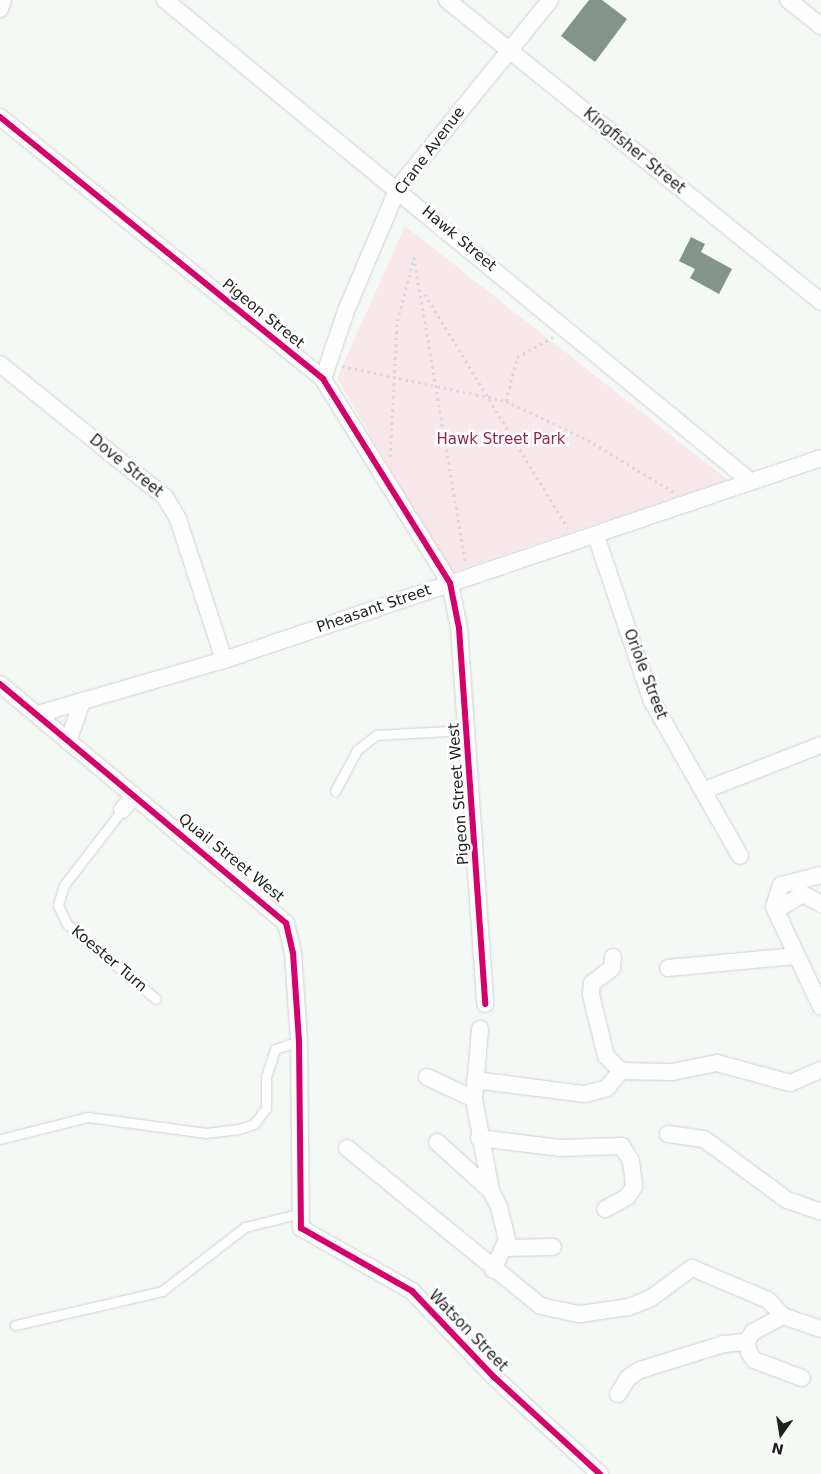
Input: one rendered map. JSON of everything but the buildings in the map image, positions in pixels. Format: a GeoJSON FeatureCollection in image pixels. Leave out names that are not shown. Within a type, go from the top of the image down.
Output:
{"type":"FeatureCollection","features":[{"type":"Feature","properties":{"kind":"street"},"geometry":{"type":"LineString","coordinates":[[0,9],[3,0]]}},
{"type":"Feature","properties":{"kind":"street","name":"Hawk Street"},"geometry":{"type":"LineString","coordinates":[[165,0],[398,188],[750,481]]}},
{"type":"Feature","properties":{"kind":"street","name":"Kingfisher Street"},"geometry":{"type":"LineString","coordinates":[[447,0],[821,302]]}},
{"type":"Feature","properties":{"kind":"street","name":"Crane Avenue"},"geometry":{"type":"LineString","coordinates":[[326,371],[398,188],[550,0]]}},
{"type":"Feature","properties":{"kind":"street"},"geometry":{"type":"LineString","coordinates":[[788,0],[821,26]]}},
{"type":"Feature","properties":{"kind":"street","name":"Pigeon Street"},"geometry":{"type":"LineString","coordinates":[[0,117],[326,371],[387,482],[450,583]]}},
{"type":"Feature","properties":{"kind":"street","name":"Dove Street"},"geometry":{"type":"LineString","coordinates":[[0,364],[165,497],[178,519],[224,660]]}},
{"type":"Feature","properties":{"kind":"street","name":"Pheasant Street"},"geometry":{"type":"LineString","coordinates":[[38,714],[224,660],[450,583],[596,536],[750,481],[821,458]]}},
{"type":"Feature","properties":{"kind":"street","name":"Oriole Street"},"geometry":{"type":"LineString","coordinates":[[596,536],[652,701],[705,790],[740,856]]}},
{"type":"Feature","properties":{"kind":"street","name":"Pigeon Street West"},"geometry":{"type":"LineString","coordinates":[[450,583],[459,628],[485,1004]]}},
{"type":"Feature","properties":{"kind":"street","name":"Quail Street West"},"geometry":{"type":"LineString","coordinates":[[0,684],[38,714],[68,742],[281,915],[293,953],[299,1042],[300,1221]]}},
{"type":"Feature","properties":{"kind":"street"},"geometry":{"type":"LineString","coordinates":[[68,742],[82,701]]}},
{"type":"Feature","properties":{"kind":"street"},"geometry":{"type":"LineString","coordinates":[[705,790],[821,745]]}},
{"type":"Feature","properties":{"kind":"street","name":"Koester Turn"},"geometry":{"type":"LineString","coordinates":[[122,810],[134,795]]}},
{"type":"Feature","properties":{"kind":"street"},"geometry":{"type":"LineString","coordinates":[[821,875],[781,885],[776,910],[795,956],[821,1007]]}},
{"type":"Feature","properties":{"kind":"street"},"geometry":{"type":"LineString","coordinates":[[776,910],[803,894],[821,904]]}},
{"type":"Feature","properties":{"kind":"street"},"geometry":{"type":"LineString","coordinates":[[668,968],[795,956]]}},
{"type":"Feature","properties":{"kind":"street"},"geometry":{"type":"LineString","coordinates":[[613,957],[612,968],[592,983],[591,995],[606,1056],[621,1071],[672,1072],[717,1063],[790,1083],[821,1070]]}},
{"type":"Feature","properties":{"kind":"street"},"geometry":{"type":"LineString","coordinates":[[480,1029],[474,1099],[479,1138],[491,1191],[506,1232],[505,1248],[492,1270]]}},
{"type":"Feature","properties":{"kind":"street"},"geometry":{"type":"LineString","coordinates":[[475,1080],[585,1094],[607,1088],[621,1071]]}},
{"type":"Feature","properties":{"kind":"street"},"geometry":{"type":"LineString","coordinates":[[427,1077],[474,1099]]}},
{"type":"Feature","properties":{"kind":"street"},"geometry":{"type":"LineString","coordinates":[[668,1134],[704,1139],[787,1200],[821,1212]]}},
{"type":"Feature","properties":{"kind":"street"},"geometry":{"type":"LineString","coordinates":[[479,1138],[561,1148],[619,1145],[631,1161],[634,1187],[627,1197],[605,1209]]}},
{"type":"Feature","properties":{"kind":"street"},"geometry":{"type":"LineString","coordinates":[[436,1142],[491,1191]]}},
{"type":"Feature","properties":{"kind":"street"},"geometry":{"type":"LineString","coordinates":[[347,1148],[410,1196],[492,1270],[541,1306],[580,1314],[641,1303],[683,1270],[700,1269],[768,1300],[783,1316],[821,1330]]}},
{"type":"Feature","properties":{"kind":"street","name":"Watson Street"},"geometry":{"type":"LineString","coordinates":[[300,1221],[412,1291],[494,1377],[600,1474]]}},
{"type":"Feature","properties":{"kind":"street"},"geometry":{"type":"LineString","coordinates":[[505,1248],[553,1246]]}},
{"type":"Feature","properties":{"kind":"street"},"geometry":{"type":"LineString","coordinates":[[618,1394],[628,1378],[640,1370],[724,1344],[746,1342],[759,1326],[783,1316]]}},
{"type":"Feature","properties":{"kind":"street"},"geometry":{"type":"LineString","coordinates":[[746,1342],[754,1360],[802,1378]]}},
{"type":"Feature","properties":{"kind":"lane"},"geometry":{"type":"LineString","coordinates":[[335,791],[357,750],[376,736],[466,730]]}},
{"type":"Feature","properties":{"kind":"lane","name":"Koester Turn"},"geometry":{"type":"LineString","coordinates":[[122,810],[64,885],[58,905],[67,924],[156,999]]}},
{"type":"Feature","properties":{"kind":"lane"},"geometry":{"type":"LineString","coordinates":[[0,1139],[88,1116],[206,1133],[254,1124],[266,1108],[266,1077],[275,1049],[299,1042]]}},
{"type":"Feature","properties":{"kind":"lane"},"geometry":{"type":"LineString","coordinates":[[15,1325],[162,1291],[245,1228],[300,1221]]}},
{"type":"Feature","properties":{"kind":"path"},"geometry":{"type":"LineString","coordinates":[[387,482],[397,376],[398,321],[414,256],[424,293],[435,383],[469,577]]}},
{"type":"Feature","properties":{"kind":"path"},"geometry":{"type":"LineString","coordinates":[[424,293],[484,396],[577,542]]}},
{"type":"Feature","properties":{"kind":"path"},"geometry":{"type":"LineString","coordinates":[[506,401],[517,357],[567,329]]}},
{"type":"Feature","properties":{"kind":"path"},"geometry":{"type":"LineString","coordinates":[[326,371],[397,376],[435,383],[506,401],[588,440],[691,502]]}},
{"type":"Feature","properties":{"kind":"green space","name":"Hawk Street Park"},"geometry":{"type":"Polygon","coordinates":[[[405,226],[728,480],[450,573],[337,378],[405,226]]]}},
{"type":"Feature","properties":{"kind":"cycle path"},"geometry":{"type":"LineString","coordinates":[[0,117],[323,379],[450,583],[459,628],[485,1004]]}},
{"type":"Feature","properties":{"kind":"cycle path"},"geometry":{"type":"LineString","coordinates":[[0,684],[286,923],[293,953],[299,1041],[301,1228],[412,1291],[494,1377],[600,1474]]}}]}
